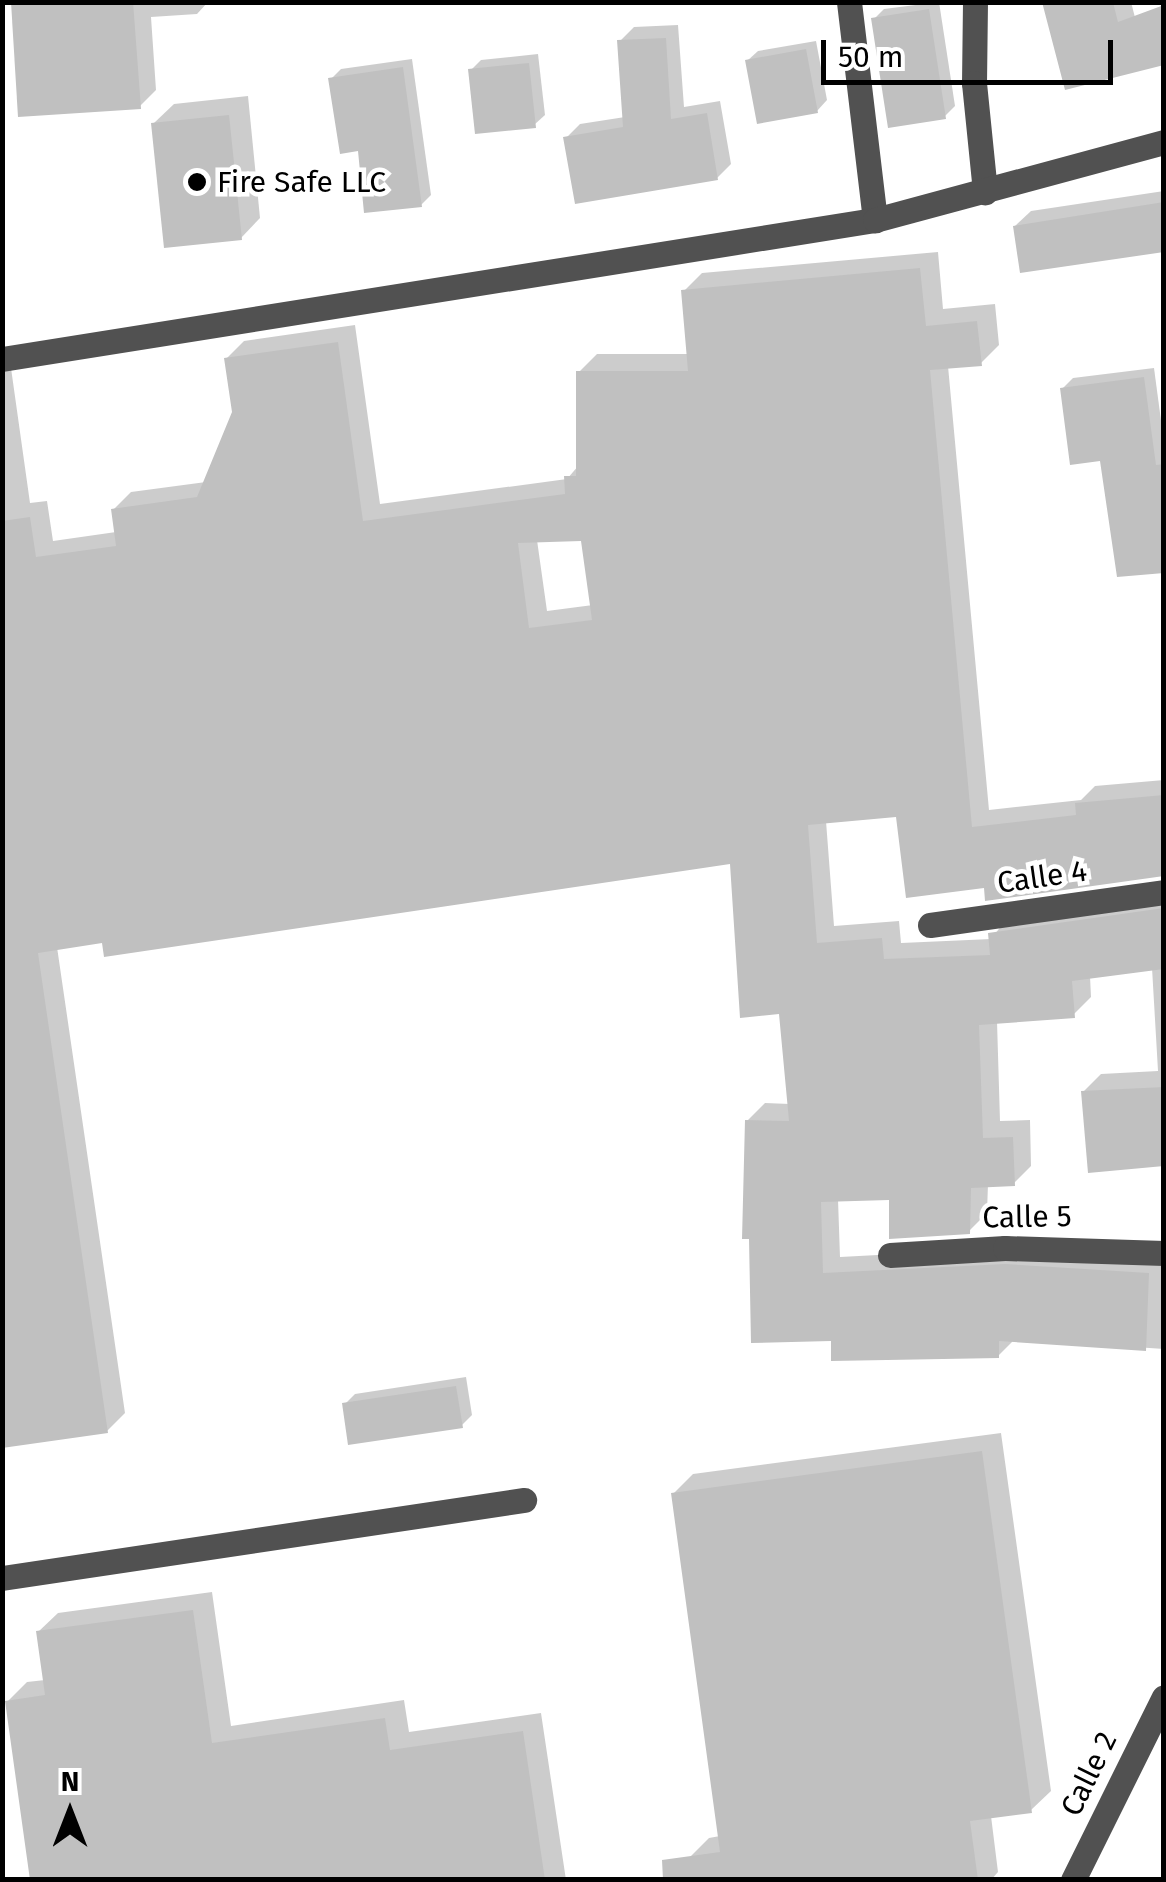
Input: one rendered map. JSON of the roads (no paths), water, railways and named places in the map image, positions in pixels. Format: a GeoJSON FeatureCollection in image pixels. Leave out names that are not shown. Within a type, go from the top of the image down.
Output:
{"type":"FeatureCollection","features":[{"type":"Feature","properties":{"kind":"street"},"geometry":{"type":"LineString","coordinates":[[849,2],[875,220]]}},
{"type":"Feature","properties":{"kind":"street"},"geometry":{"type":"LineString","coordinates":[[976,2],[974,83],[985,192]]}},
{"type":"Feature","properties":{"kind":"street"},"geometry":{"type":"LineString","coordinates":[[2,359],[875,220],[1164,142]]}},
{"type":"Feature","properties":{"kind":"street","name":"Calle 4"},"geometry":{"type":"LineString","coordinates":[[930,926],[1164,892]]}},
{"type":"Feature","properties":{"kind":"street","name":"Calle 5"},"geometry":{"type":"LineString","coordinates":[[890,1255],[1005,1248],[1164,1254]]}},
{"type":"Feature","properties":{"kind":"street"},"geometry":{"type":"LineString","coordinates":[[2,1578],[524,1500]]}},
{"type":"Feature","properties":{"kind":"street","name":"Calle 2"},"geometry":{"type":"LineString","coordinates":[[1073,1880],[1164,1697]]}},
{"type":"Feature","properties":{"kind":"place","name":"Fire Safe LLC"},"geometry":{"type":"Point","coordinates":[197,182]}}]}
